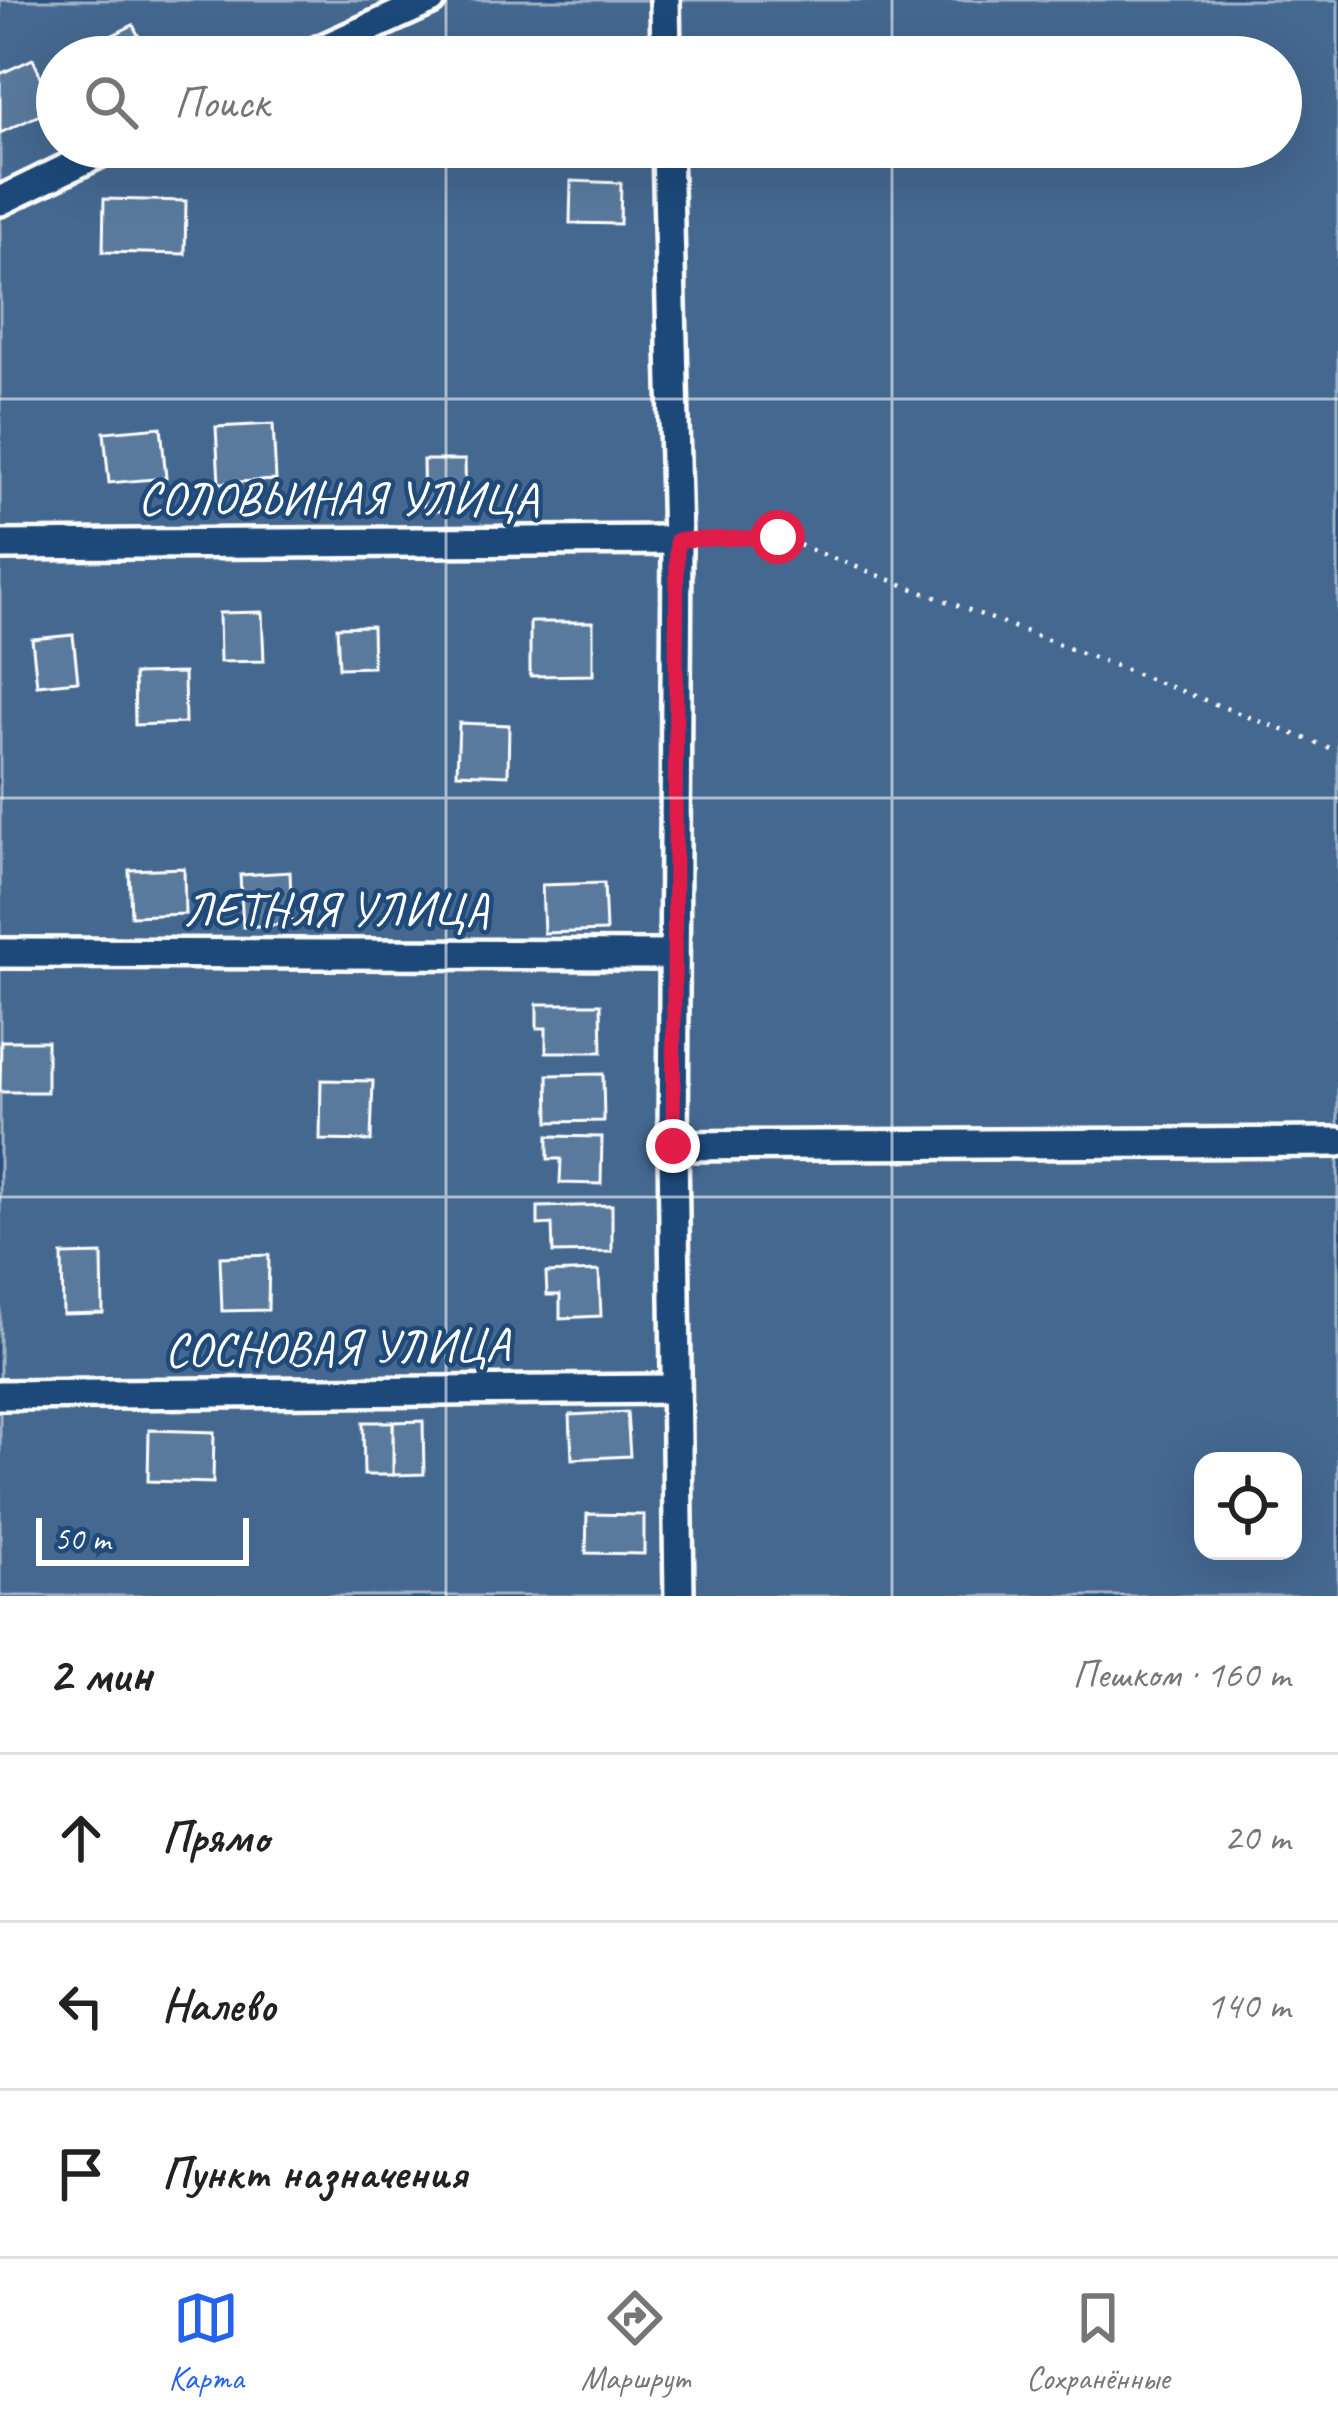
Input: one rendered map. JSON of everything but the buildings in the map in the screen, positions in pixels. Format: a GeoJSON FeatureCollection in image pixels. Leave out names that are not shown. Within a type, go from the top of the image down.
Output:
{"type":"FeatureCollection","features":[{"type":"Feature","properties":{"kind":"street"},"geometry":{"type":"LineString","coordinates":[[351,36],[431,0]]}},
{"type":"Feature","properties":{"kind":"street"},"geometry":{"type":"LineString","coordinates":[[665,0],[666,36]]}},
{"type":"Feature","properties":{"kind":"street"},"geometry":{"type":"LineString","coordinates":[[0,201],[68,168]]}},
{"type":"Feature","properties":{"kind":"street"},"geometry":{"type":"LineString","coordinates":[[668,168],[677,540],[671,955],[679,1596]]}},
{"type":"Feature","properties":{"kind":"street","name":"СОЛОВЬИНАЯ УЛИЦА"},"geometry":{"type":"LineString","coordinates":[[0,545],[677,540]]}},
{"type":"Feature","properties":{"kind":"street","name":"ЛЕТНЯЯ УЛИЦА"},"geometry":{"type":"LineString","coordinates":[[0,953],[671,955]]}},
{"type":"Feature","properties":{"kind":"street"},"geometry":{"type":"LineString","coordinates":[[673,1146],[1338,1142]]}},
{"type":"Feature","properties":{"kind":"street","name":"СОСНОВАЯ УЛИЦА"},"geometry":{"type":"LineString","coordinates":[[0,1395],[675,1389]]}},
{"type":"Feature","properties":{"kind":"path"},"geometry":{"type":"LineString","coordinates":[[677,540],[778,537],[1338,751]]}},
{"type":"Feature","properties":{"kind":"shaded area"},"geometry":{"type":"Polygon","coordinates":[[[0,0],[1338,0],[1338,1596],[0,1596],[0,0]]]}},
{"type":"Feature","properties":{"kind":"route"},"geometry":{"type":"LineString","coordinates":[[673,1146],[677,540],[778,537]]}}]}
